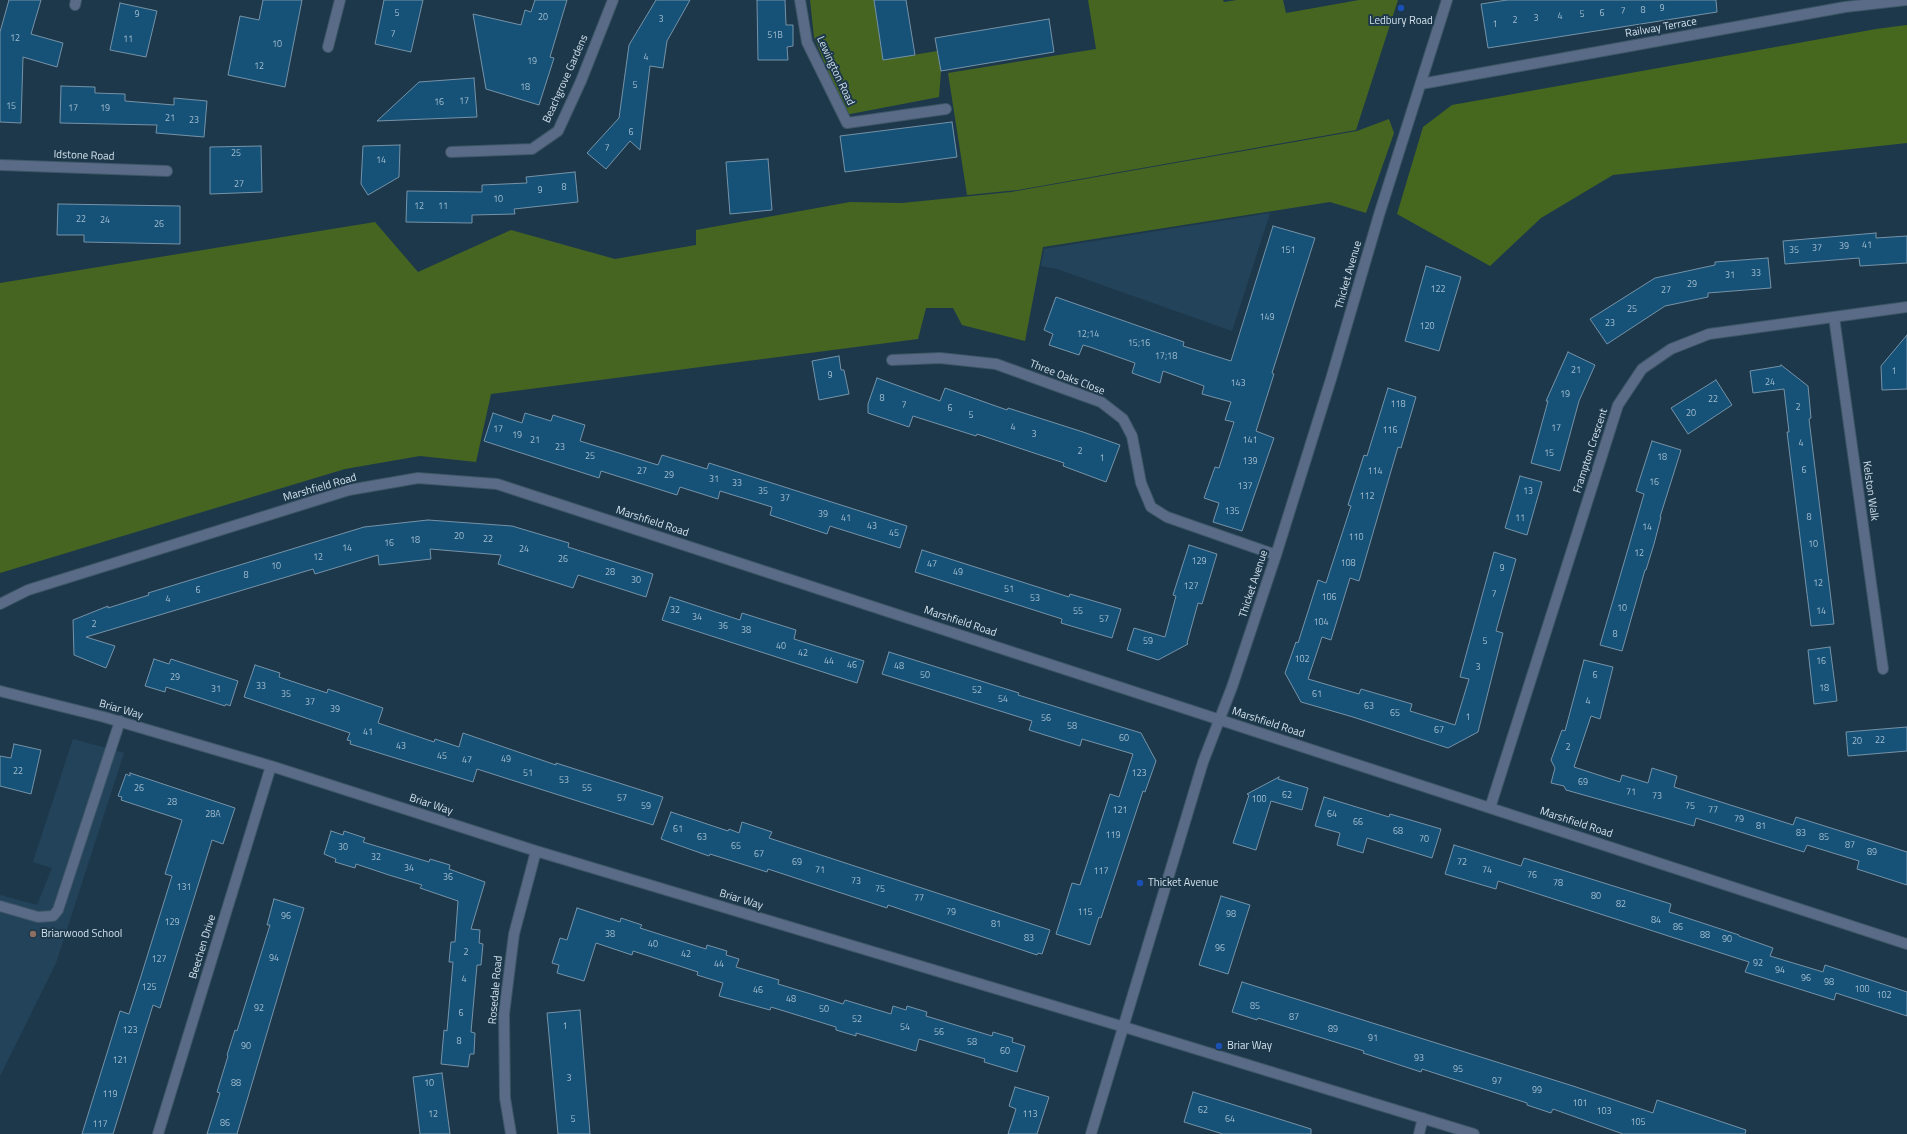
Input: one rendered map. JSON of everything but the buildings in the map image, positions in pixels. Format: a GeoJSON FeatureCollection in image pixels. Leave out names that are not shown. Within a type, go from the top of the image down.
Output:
{"type":"FeatureCollection","features":[{"type":"Feature","properties":{"kind":"street"},"geometry":{"type":"LineString","coordinates":[[328,47],[340,0]]}},
{"type":"Feature","properties":{"kind":"street","name":"Beachgrove Gardens"},"geometry":{"type":"LineString","coordinates":[[451,152],[532,149],[558,131],[581,81],[613,0]]}},
{"type":"Feature","properties":{"kind":"street","name":"Lewington Road"},"geometry":{"type":"LineString","coordinates":[[800,0],[807,42],[847,122],[946,109]]}},
{"type":"Feature","properties":{"kind":"street","name":"Thicket Avenue"},"geometry":{"type":"LineString","coordinates":[[1091,1134],[1203,762],[1218,719],[1232,687],[1276,555],[1447,0]]}},
{"type":"Feature","properties":{"kind":"street","name":"Railway Terrace"},"geometry":{"type":"LineString","coordinates":[[1421,84],[1845,3],[1907,0]]}},
{"type":"Feature","properties":{"kind":"street","name":"Idstone Road"},"geometry":{"type":"LineString","coordinates":[[0,165],[167,171]]}},
{"type":"Feature","properties":{"kind":"street","name":"Frampton Crescent"},"geometry":{"type":"LineString","coordinates":[[1490,808],[1618,404],[1642,369],[1671,349],[1709,334],[1907,307]]}},
{"type":"Feature","properties":{"kind":"street","name":"Kelston Walk"},"geometry":{"type":"LineString","coordinates":[[1834,317],[1883,669]]}},
{"type":"Feature","properties":{"kind":"street","name":"Three Oaks Close"},"geometry":{"type":"LineString","coordinates":[[892,360],[940,358],[996,364],[1101,402],[1123,419],[1132,436],[1141,483],[1151,507],[1166,517],[1276,555]]}},
{"type":"Feature","properties":{"kind":"street","name":"Marshfield Road"},"geometry":{"type":"LineString","coordinates":[[0,604],[28,590],[349,490],[418,478],[497,484],[1907,944]]}},
{"type":"Feature","properties":{"kind":"street","name":"Briar Way"},"geometry":{"type":"LineString","coordinates":[[0,691],[120,721],[271,766],[536,851],[1124,1027],[1474,1134]]}},
{"type":"Feature","properties":{"kind":"street"},"geometry":{"type":"LineString","coordinates":[[0,906],[38,917],[53,916],[58,910],[120,721]]}},
{"type":"Feature","properties":{"kind":"street","name":"Beechen Drive"},"geometry":{"type":"LineString","coordinates":[[158,1134],[271,766]]}},
{"type":"Feature","properties":{"kind":"street","name":"Rosedale Road"},"geometry":{"type":"LineString","coordinates":[[511,1134],[505,1098],[504,1014],[514,934],[536,851]]}},
{"type":"Feature","properties":{"kind":"street"},"geometry":{"type":"LineString","coordinates":[[1419,1134],[1423,1118]]}},
{"type":"Feature","properties":{"kind":"shaded area"},"geometry":{"type":"Polygon","coordinates":[[[1270,213],[1232,331],[1057,269],[1041,266],[1044,249],[1270,213]]]}},
{"type":"Feature","properties":{"kind":"shaded area","name":"Briarwood School"},"geometry":{"type":"Polygon","coordinates":[[[73,739],[124,753],[56,963],[0,1076],[0,895],[37,905],[52,868],[33,862],[73,739]]]}},
{"type":"Feature","properties":{"kind":"green space"},"geometry":{"type":"Polygon","coordinates":[[[810,0],[874,0],[883,60],[937,51],[941,71],[939,97],[845,115],[814,37],[810,0]]]}},
{"type":"Feature","properties":{"kind":"green space"},"geometry":{"type":"Polygon","coordinates":[[[1088,0],[1223,0],[1224,2],[1237,0],[1283,0],[1286,13],[1359,0],[1398,0],[1356,130],[1018,190],[967,195],[948,73],[1096,49],[1088,0]]]}},
{"type":"Feature","properties":{"kind":"green space"},"geometry":{"type":"Polygon","coordinates":[[[1907,25],[1907,143],[1613,175],[1541,218],[1490,266],[1397,214],[1423,127],[1452,105],[1876,29],[1907,25]]]}},
{"type":"Feature","properties":{"kind":"green space"},"geometry":{"type":"Polygon","coordinates":[[[1389,119],[1394,133],[1366,213],[1330,202],[1043,247],[1025,341],[962,325],[953,308],[926,308],[918,339],[491,394],[476,462],[420,456],[345,469],[0,573],[0,283],[375,222],[418,272],[511,230],[615,259],[696,245],[696,230],[850,202],[902,203],[1011,192],[1357,131],[1389,119]]]}},
{"type":"Feature","properties":{"kind":"place","name":"Ledbury Road"},"geometry":{"type":"Point","coordinates":[1401,8]}},
{"type":"Feature","properties":{"kind":"place","name":"Thicket Avenue"},"geometry":{"type":"Point","coordinates":[1140,883]}},
{"type":"Feature","properties":{"kind":"place","name":"Briarwood School"},"geometry":{"type":"Point","coordinates":[33,934]}},
{"type":"Feature","properties":{"kind":"place","name":"Briar Way"},"geometry":{"type":"Point","coordinates":[1219,1046]}}]}
